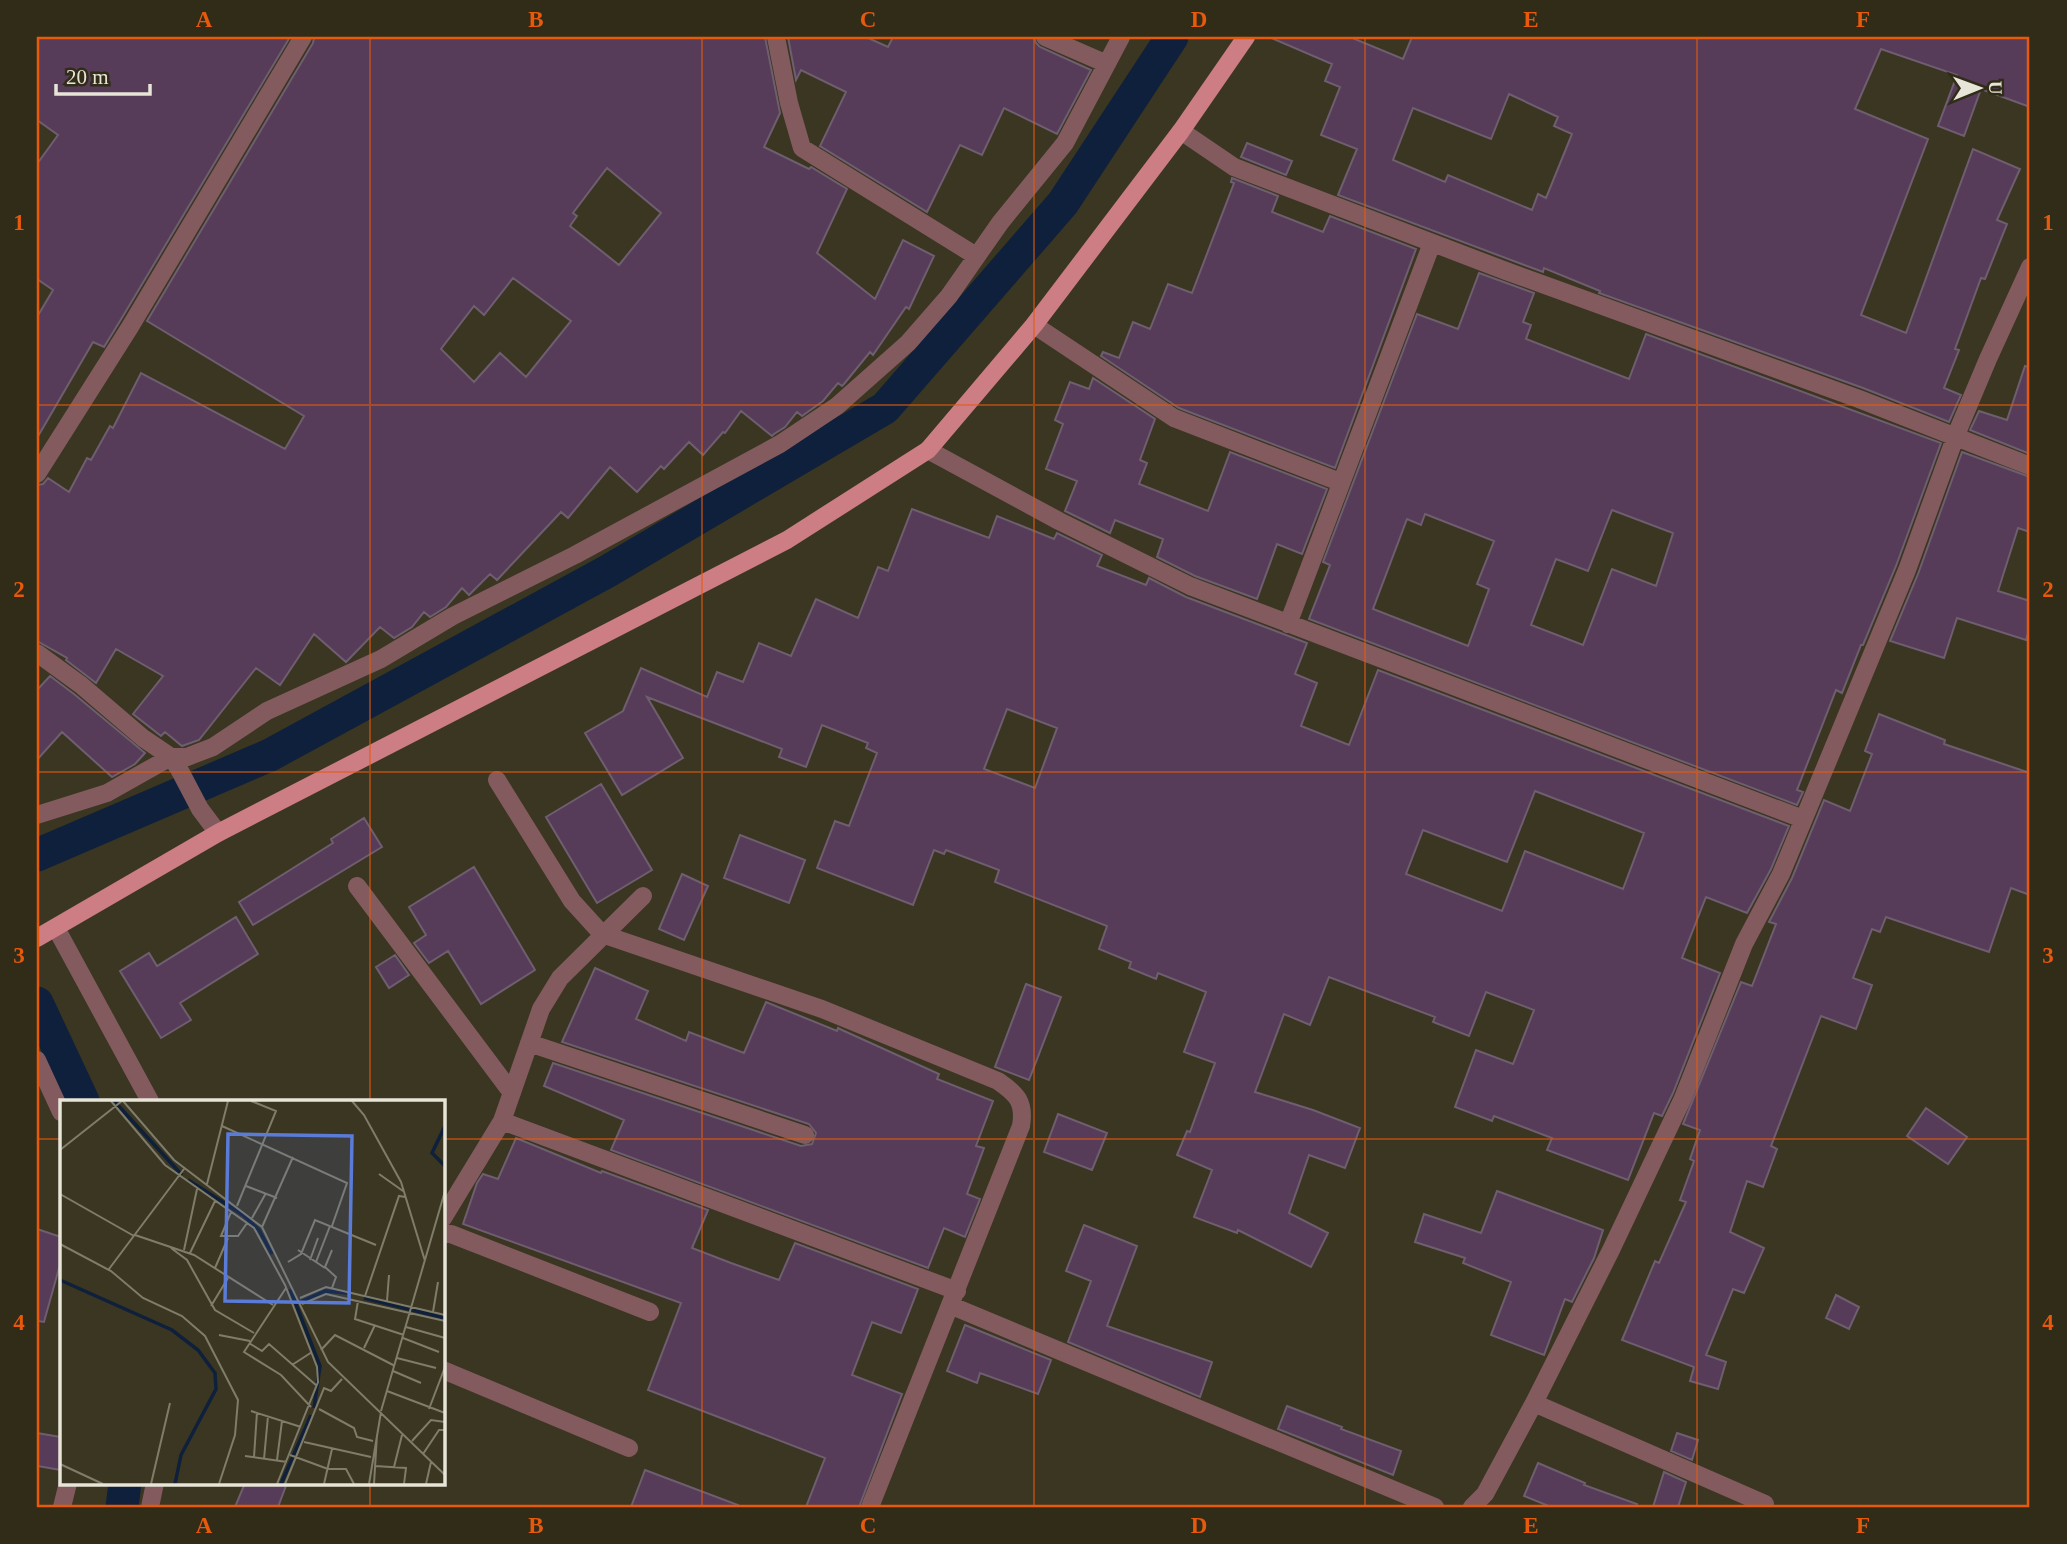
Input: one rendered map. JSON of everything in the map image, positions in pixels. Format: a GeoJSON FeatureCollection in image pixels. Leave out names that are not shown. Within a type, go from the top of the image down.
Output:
{"type":"FeatureCollection","features":[{"type":"Feature","properties":{"kind":"main road"},"geometry":{"type":"LineString","coordinates":[[45,934],[218,833],[787,540],[928,450],[1034,326],[1181,131],[1246,37]]}},
{"type":"Feature","properties":{"kind":"street"},"geometry":{"type":"LineString","coordinates":[[776,37],[789,103],[802,148],[976,256]]}},
{"type":"Feature","properties":{"kind":"street"},"geometry":{"type":"LineString","coordinates":[[1045,37],[1107,64]]}},
{"type":"Feature","properties":{"kind":"street"},"geometry":{"type":"LineString","coordinates":[[37,815],[107,793],[213,747],[267,711],[382,659],[453,616],[575,555],[780,444],[837,406],[908,343],[949,296],[1000,223],[1065,143],[1121,37]]}},
{"type":"Feature","properties":{"kind":"street"},"geometry":{"type":"LineString","coordinates":[[37,474],[131,327],[297,39]]}},
{"type":"Feature","properties":{"kind":"street"},"geometry":{"type":"LineString","coordinates":[[1181,131],[1234,167],[1432,243],[1956,435],[2030,466]]}},
{"type":"Feature","properties":{"kind":"street"},"geometry":{"type":"LineString","coordinates":[[1288,624],[1432,243]]}},
{"type":"Feature","properties":{"kind":"street"},"geometry":{"type":"LineString","coordinates":[[1472,1507],[1485,1494],[1534,1404],[1683,1098],[1744,944],[1781,874],[1907,569],[1956,435],[2030,267]]}},
{"type":"Feature","properties":{"kind":"street"},"geometry":{"type":"LineString","coordinates":[[1034,326],[1174,418],[1340,482]]}},
{"type":"Feature","properties":{"kind":"street"},"geometry":{"type":"LineString","coordinates":[[928,450],[1059,521],[1190,586],[1803,819]]}},
{"type":"Feature","properties":{"kind":"street"},"geometry":{"type":"LineString","coordinates":[[37,653],[81,685],[175,763],[200,809],[218,833]]}},
{"type":"Feature","properties":{"kind":"street"},"geometry":{"type":"LineString","coordinates":[[497,780],[572,901],[602,934],[822,1009],[998,1081],[1021,1102],[1021,1126],[870,1507]]}},
{"type":"Feature","properties":{"kind":"street"},"geometry":{"type":"LineString","coordinates":[[357,886],[512,1093]]}},
{"type":"Feature","properties":{"kind":"street"},"geometry":{"type":"LineString","coordinates":[[444,1216],[502,1121],[541,1009],[560,978],[643,896]]}},
{"type":"Feature","properties":{"kind":"street"},"geometry":{"type":"LineString","coordinates":[[45,934],[149,1100]]}},
{"type":"Feature","properties":{"kind":"street"},"geometry":{"type":"LineString","coordinates":[[529,1043],[805,1135]]}},
{"type":"Feature","properties":{"kind":"street"},"geometry":{"type":"LineString","coordinates":[[37,1060],[60,1110]]}},
{"type":"Feature","properties":{"kind":"street"},"geometry":{"type":"LineString","coordinates":[[502,1121],[954,1298],[1434,1507]]}},
{"type":"Feature","properties":{"kind":"street"},"geometry":{"type":"LineString","coordinates":[[444,1234],[451,1234],[516,1258],[650,1312]]}},
{"type":"Feature","properties":{"kind":"street"},"geometry":{"type":"LineString","coordinates":[[444,1370],[629,1448]]}},
{"type":"Feature","properties":{"kind":"street"},"geometry":{"type":"LineString","coordinates":[[1534,1404],[1765,1504]]}},
{"type":"Feature","properties":{"kind":"street"},"geometry":{"type":"LineString","coordinates":[[62,1507],[68,1484]]}},
{"type":"Feature","properties":{"kind":"street"},"geometry":{"type":"LineString","coordinates":[[150,1507],[155,1484]]}},
{"type":"Feature","properties":{"kind":"building"},"geometry":{"type":"Polygon","coordinates":[[[37,37],[290,37],[104,347],[93,342],[37,438],[37,317],[53,290],[37,279],[37,164],[58,135],[37,120],[37,37]]]}},
{"type":"Feature","properties":{"kind":"building"},"geometry":{"type":"Polygon","coordinates":[[[314,37],[765,37],[780,113],[764,147],[809,169],[811,167],[847,189],[817,253],[875,299],[903,240],[934,256],[909,309],[906,307],[873,355],[870,352],[842,386],[838,383],[823,401],[802,416],[797,412],[785,427],[772,436],[741,411],[725,433],[723,432],[703,455],[689,442],[664,469],[661,466],[637,492],[610,467],[568,518],[561,512],[497,580],[490,574],[469,595],[462,588],[446,607],[430,617],[424,612],[412,627],[394,638],[380,627],[346,662],[314,634],[280,685],[256,668],[199,740],[182,746],[165,732],[161,736],[133,714],[163,676],[116,649],[96,683],[66,660],[67,658],[37,641],[37,485],[43,484],[48,478],[69,492],[87,458],[91,460],[110,426],[113,428],[141,373],[285,449],[304,416],[147,321],[313,43],[314,37]],[[607,168],[573,213],[577,216],[570,226],[619,265],[661,213],[607,168]],[[513,278],[484,315],[474,306],[441,349],[474,382],[500,353],[526,377],[571,321],[513,278]]]}},
{"type":"Feature","properties":{"kind":"building"},"geometry":{"type":"Polygon","coordinates":[[[788,37],[866,37],[888,47],[893,37],[1034,37],[1040,47],[1091,70],[1057,134],[1004,108],[982,155],[960,145],[927,212],[820,146],[846,92],[801,70],[796,80],[788,37]]]}},
{"type":"Feature","properties":{"kind":"building"},"geometry":{"type":"Polygon","coordinates":[[[1269,37],[1350,37],[1403,59],[1412,37],[2030,37],[2030,107],[1981,89],[1964,136],[1938,126],[1957,75],[1881,49],[1855,109],[1928,139],[1861,315],[1906,333],[1973,149],[2020,169],[1997,220],[2007,224],[1985,279],[1981,278],[1955,349],[1959,350],[1944,388],[1961,395],[1949,422],[1863,388],[1599,293],[1600,291],[1544,268],[1543,272],[1338,195],[1357,149],[1321,135],[1340,87],[1325,81],[1332,64],[1269,37]],[[1509,94],[1491,139],[1413,108],[1393,160],[1445,182],[1448,175],[1532,210],[1538,194],[1546,198],[1572,134],[1554,126],[1558,117],[1509,94]]]}},
{"type":"Feature","properties":{"kind":"building"},"geometry":{"type":"Polygon","coordinates":[[[1247,143],[1292,161],[1286,175],[1241,157],[1247,143]]]}},
{"type":"Feature","properties":{"kind":"building"},"geometry":{"type":"Polygon","coordinates":[[[1232,178],[1278,196],[1272,212],[1323,232],[1330,216],[1416,249],[1335,468],[1179,408],[1101,356],[1103,352],[1119,358],[1133,322],[1150,329],[1168,284],[1192,293],[1234,183],[1231,182],[1232,178]]]}},
{"type":"Feature","properties":{"kind":"building"},"geometry":{"type":"Polygon","coordinates":[[[1479,273],[1534,293],[1523,322],[1531,325],[1526,339],[1629,379],[1646,334],[1941,443],[1896,566],[1863,645],[1842,693],[1836,690],[1797,790],[1803,792],[1797,805],[1309,619],[1330,565],[1323,562],[1417,314],[1458,329],[1479,273]],[[1612,510],[1588,571],[1556,559],[1531,625],[1583,645],[1612,569],[1656,586],[1673,533],[1612,510]],[[1425,514],[1421,525],[1407,519],[1373,609],[1468,646],[1489,589],[1477,584],[1494,541],[1425,514]]]}},
{"type":"Feature","properties":{"kind":"building"},"geometry":{"type":"Polygon","coordinates":[[[2025,366],[2030,367],[2030,454],[1970,430],[1979,411],[2007,420],[2025,366]]]}},
{"type":"Feature","properties":{"kind":"building"},"geometry":{"type":"Polygon","coordinates":[[[1093,378],[1155,419],[1140,460],[1147,463],[1139,484],[1208,511],[1230,452],[1327,489],[1302,554],[1277,544],[1257,599],[1195,576],[1157,557],[1163,539],[1115,520],[1110,533],[1065,511],[1077,481],[1046,469],[1063,424],[1055,420],[1070,382],[1089,389],[1093,378]]]}},
{"type":"Feature","properties":{"kind":"building"},"geometry":{"type":"Polygon","coordinates":[[[1962,452],[2030,477],[2030,532],[2018,528],[1998,591],[2030,601],[2030,627],[2026,640],[1957,618],[1944,658],[1890,641],[1918,574],[1962,452]]]}},
{"type":"Feature","properties":{"kind":"building"},"geometry":{"type":"Polygon","coordinates":[[[912,509],[989,538],[997,516],[1054,539],[1057,533],[1102,555],[1097,566],[1146,585],[1149,578],[1186,597],[1307,643],[1295,674],[1317,683],[1301,726],[1349,745],[1378,670],[1789,826],[1771,869],[1747,913],[1706,897],[1682,958],[1720,973],[1673,1093],[1662,1116],[1654,1113],[1628,1180],[1547,1150],[1552,1138],[1494,1116],[1492,1121],[1455,1107],[1476,1050],[1513,1064],[1534,1010],[1486,992],[1469,1036],[1433,1022],[1435,1017],[1329,977],[1310,1025],[1284,1014],[1255,1092],[1360,1128],[1345,1168],[1309,1155],[1289,1213],[1328,1233],[1311,1267],[1238,1230],[1237,1233],[1194,1217],[1212,1170],[1177,1155],[1187,1131],[1190,1132],[1215,1063],[1184,1052],[1206,992],[1158,973],[1156,979],[1129,968],[1131,962],[1099,949],[1107,926],[995,882],[999,870],[946,850],[944,854],[934,850],[913,905],[817,868],[835,821],[849,826],[877,753],[866,748],[868,743],[822,725],[806,767],[779,757],[782,749],[647,697],[683,758],[622,795],[585,733],[623,711],[641,668],[707,697],[717,672],[743,682],[759,643],[791,656],[816,599],[858,618],[878,567],[888,571],[912,509]],[[1007,709],[984,769],[1035,788],[1057,728],[1007,709]],[[1535,791],[1507,862],[1423,830],[1406,874],[1502,911],[1525,851],[1623,889],[1644,833],[1535,791]]]}},
{"type":"Feature","properties":{"kind":"building"},"geometry":{"type":"Polygon","coordinates":[[[50,676],[145,753],[135,764],[112,777],[62,732],[37,760],[37,690],[50,676]]]}},
{"type":"Feature","properties":{"kind":"building"},"geometry":{"type":"Polygon","coordinates":[[[1879,714],[1945,740],[1944,744],[2030,773],[2030,895],[2011,888],[1989,952],[1886,917],[1880,932],[1872,929],[1853,978],[1872,985],[1856,1029],[1821,1016],[1771,1146],[1777,1149],[1763,1187],[1747,1181],[1730,1232],[1764,1248],[1744,1293],[1733,1289],[1706,1355],[1726,1362],[1718,1389],[1690,1381],[1694,1367],[1622,1340],[1655,1261],[1659,1263],[1686,1202],[1680,1200],[1694,1161],[1690,1159],[1700,1130],[1683,1124],[1741,982],[1752,986],[1776,924],[1769,922],[1792,878],[1824,800],[1850,811],[1872,754],[1865,751],[1879,714]]]}},
{"type":"Feature","properties":{"kind":"building"},"geometry":{"type":"Polygon","coordinates":[[[601,784],[652,870],[597,903],[546,817],[601,784]]]}},
{"type":"Feature","properties":{"kind":"building"},"geometry":{"type":"Polygon","coordinates":[[[364,818],[382,847],[253,925],[239,902],[333,843],[331,839],[364,818]]]}},
{"type":"Feature","properties":{"kind":"building"},"geometry":{"type":"Polygon","coordinates":[[[740,835],[805,860],[789,903],[724,878],[740,835]]]}},
{"type":"Feature","properties":{"kind":"building"},"geometry":{"type":"Polygon","coordinates":[[[474,867],[535,970],[481,1004],[448,951],[429,963],[414,943],[426,935],[409,907],[474,867]]]}},
{"type":"Feature","properties":{"kind":"building"},"geometry":{"type":"Polygon","coordinates":[[[682,874],[708,886],[684,940],[659,929],[682,874]]]}},
{"type":"Feature","properties":{"kind":"building"},"geometry":{"type":"Polygon","coordinates":[[[236,917],[258,954],[180,1003],[191,1020],[161,1038],[120,971],[149,953],[157,966],[236,917]]]}},
{"type":"Feature","properties":{"kind":"building"},"geometry":{"type":"Polygon","coordinates":[[[395,955],[409,975],[389,988],[376,967],[395,955]]]}},
{"type":"Feature","properties":{"kind":"building"},"geometry":{"type":"Polygon","coordinates":[[[595,968],[648,991],[636,1019],[686,1041],[689,1032],[744,1053],[766,1002],[837,1031],[838,1028],[939,1074],[937,1079],[993,1101],[976,1146],[984,1148],[967,1194],[980,1199],[965,1237],[944,1228],[928,1268],[611,1150],[624,1120],[544,1086],[553,1063],[801,1146],[812,1144],[816,1133],[809,1124],[562,1042],[595,968]]]}},
{"type":"Feature","properties":{"kind":"building"},"geometry":{"type":"Polygon","coordinates":[[[1026,984],[1061,997],[1029,1080],[995,1067],[1026,984]]]}},
{"type":"Feature","properties":{"kind":"building"},"geometry":{"type":"Polygon","coordinates":[[[1926,1108],[1967,1137],[1948,1164],[1907,1136],[1926,1108]]]}},
{"type":"Feature","properties":{"kind":"building"},"geometry":{"type":"Polygon","coordinates":[[[1058,1114],[1107,1133],[1092,1170],[1044,1152],[1058,1114]]]}},
{"type":"Feature","properties":{"kind":"building"},"geometry":{"type":"Polygon","coordinates":[[[516,1138],[601,1173],[602,1171],[708,1210],[692,1248],[731,1263],[779,1280],[795,1243],[918,1289],[901,1333],[872,1322],[852,1375],[902,1394],[859,1507],[806,1507],[825,1458],[648,1390],[681,1303],[463,1224],[477,1183],[483,1174],[498,1179],[516,1138]]]}},
{"type":"Feature","properties":{"kind":"building"},"geometry":{"type":"Polygon","coordinates":[[[1497,1191],[1603,1230],[1594,1258],[1572,1302],[1565,1299],[1544,1355],[1491,1335],[1511,1282],[1463,1263],[1465,1258],[1415,1242],[1424,1214],[1481,1233],[1497,1191]]]}},
{"type":"Feature","properties":{"kind":"building"},"geometry":{"type":"Polygon","coordinates":[[[1084,1225],[1137,1246],[1107,1326],[1212,1362],[1200,1397],[1068,1342],[1091,1281],[1066,1271],[1084,1225]]]}},
{"type":"Feature","properties":{"kind":"building"},"geometry":{"type":"Polygon","coordinates":[[[37,1229],[60,1237],[60,1265],[44,1322],[37,1321],[37,1229]]]}},
{"type":"Feature","properties":{"kind":"building"},"geometry":{"type":"Polygon","coordinates":[[[1836,1295],[1859,1307],[1849,1329],[1826,1318],[1836,1295]]]}},
{"type":"Feature","properties":{"kind":"building"},"geometry":{"type":"Polygon","coordinates":[[[965,1325],[1051,1360],[1038,1394],[980,1373],[977,1383],[947,1371],[965,1325]]]}},
{"type":"Feature","properties":{"kind":"building"},"geometry":{"type":"Polygon","coordinates":[[[1287,1406],[1401,1451],[1393,1475],[1278,1429],[1287,1406]]]}},
{"type":"Feature","properties":{"kind":"building"},"geometry":{"type":"Polygon","coordinates":[[[37,1433],[60,1437],[60,1470],[37,1466],[37,1433]]]}},
{"type":"Feature","properties":{"kind":"building"},"geometry":{"type":"Polygon","coordinates":[[[1677,1433],[1698,1440],[1692,1460],[1671,1451],[1677,1433]]]}},
{"type":"Feature","properties":{"kind":"building"},"geometry":{"type":"Polygon","coordinates":[[[1538,1463],[1585,1483],[1584,1485],[1637,1504],[1636,1507],[1551,1507],[1524,1496],[1538,1463]]]}},
{"type":"Feature","properties":{"kind":"building"},"geometry":{"type":"Polygon","coordinates":[[[645,1470],[738,1505],[631,1507],[645,1470]]]}},
{"type":"Feature","properties":{"kind":"building"},"geometry":{"type":"Polygon","coordinates":[[[1664,1472],[1686,1482],[1678,1507],[1653,1507],[1664,1472]]]}},
{"type":"Feature","properties":{"kind":"building"},"geometry":{"type":"Polygon","coordinates":[[[245,1484],[287,1484],[278,1507],[235,1507],[245,1484]]]}},
{"type":"Feature","properties":{"kind":"waterway"},"geometry":{"type":"LineString","coordinates":[[37,855],[270,755],[608,571],[885,408],[1063,203],[1172,37]]}},
{"type":"Feature","properties":{"kind":"waterway"},"geometry":{"type":"LineString","coordinates":[[37,1003],[83,1100]]}},
{"type":"Feature","properties":{"kind":"waterway"},"geometry":{"type":"LineString","coordinates":[[122,1507],[125,1484]]}}]}
